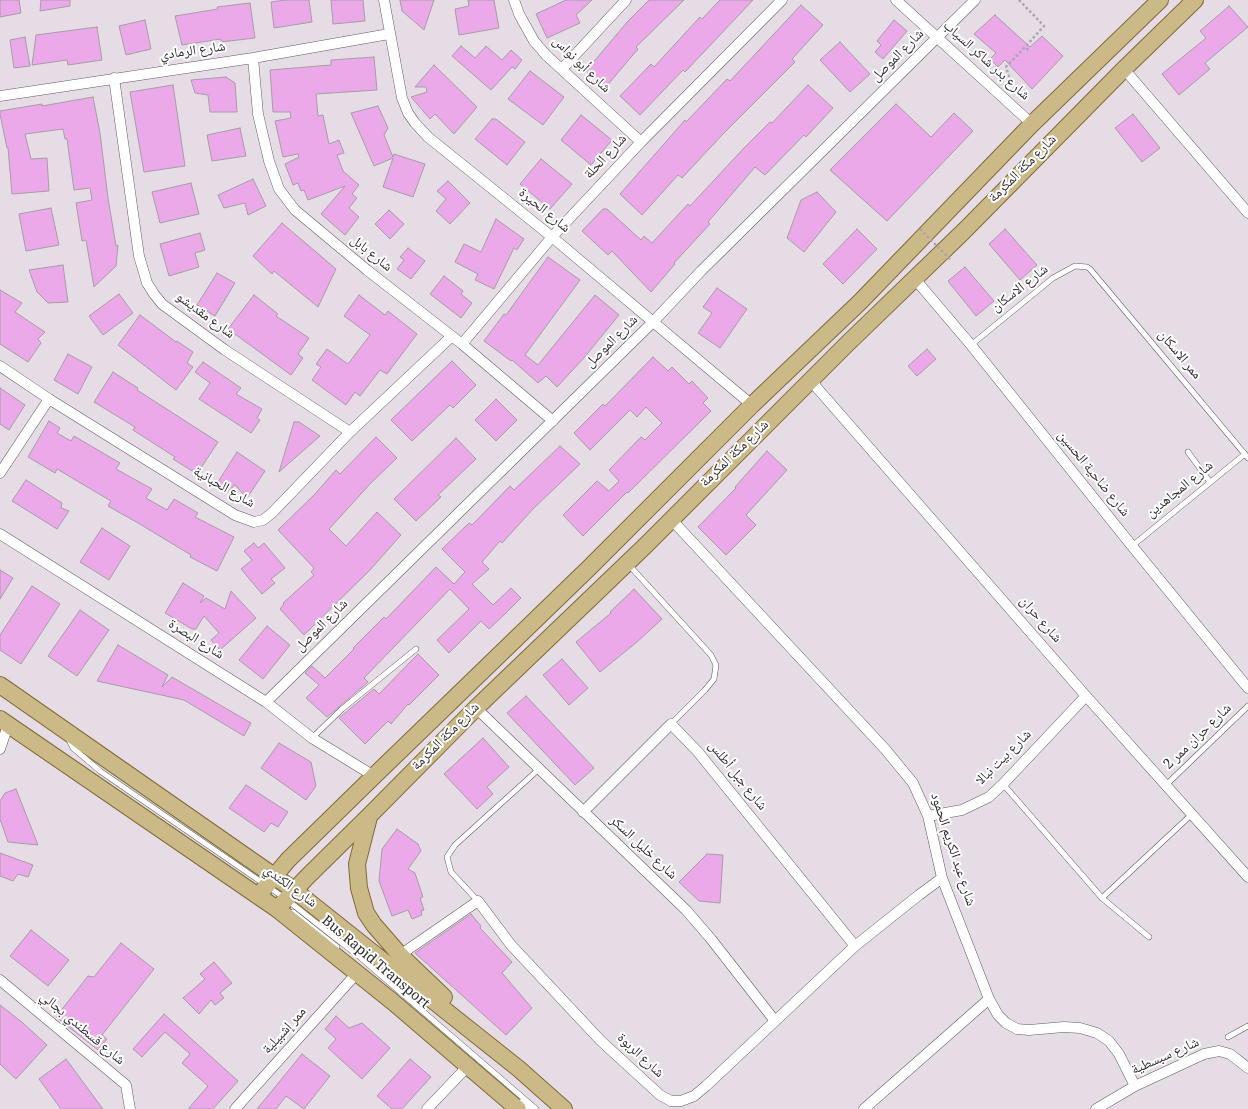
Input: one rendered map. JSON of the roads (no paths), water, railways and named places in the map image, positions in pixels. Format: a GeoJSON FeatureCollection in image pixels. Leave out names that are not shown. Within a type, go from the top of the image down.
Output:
{"type":"FeatureCollection","features":[{"type":"Feature","properties":{"kind":"main road","name":"شارع مكة المكرمة"},"geometry":{"type":"LineString","coordinates":[[265,887],[288,860],[590,567],[752,405],[860,302],[1032,124],[1160,0]]}},
{"type":"Feature","properties":{"kind":"main road","name":"شارع مكة المكرمة"},"geometry":{"type":"LineString","coordinates":[[284,900],[476,708],[627,563],[915,279],[1124,68],[1195,0]]}},
{"type":"Feature","properties":{"kind":"main road","name":"شارع الكندي"},"geometry":{"type":"LineString","coordinates":[[0,685],[67,731],[284,900],[355,966],[518,1109]]}},
{"type":"Feature","properties":{"kind":"main road","name":"شارع الكندي"},"geometry":{"type":"LineString","coordinates":[[4,722],[284,900],[476,1034],[520,1069],[564,1109]]}},
{"type":"Feature","properties":{"kind":"main road"},"geometry":{"type":"LineString","coordinates":[[369,816],[357,864],[359,888],[366,913],[400,954],[443,996],[476,1034]]}},
{"type":"Feature","properties":{"kind":"street","name":"شارع الحيرة"},"geometry":{"type":"LineString","coordinates":[[384,0],[402,98],[415,124],[752,405]]}},
{"type":"Feature","properties":{"kind":"street","name":"شارع أبو نواس"},"geometry":{"type":"LineString","coordinates":[[514,0],[519,14],[534,41],[640,142]]}},
{"type":"Feature","properties":{"kind":"street"},"geometry":{"type":"LineString","coordinates":[[562,69],[626,0]]}},
{"type":"Feature","properties":{"kind":"street","name":"شارع الحلة"},"geometry":{"type":"LineString","coordinates":[[462,344],[552,237],[640,142],[782,0]]}},
{"type":"Feature","properties":{"kind":"street","name":"شارع بدر شاكر السياب"},"geometry":{"type":"LineString","coordinates":[[896,0],[1032,124]]}},
{"type":"Feature","properties":{"kind":"street","name":"شارع الموصل"},"geometry":{"type":"LineString","coordinates":[[266,702],[653,322],[701,271],[975,0]]}},
{"type":"Feature","properties":{"kind":"street","name":"شارع الرمادي"},"geometry":{"type":"LineString","coordinates":[[0,96],[253,58],[389,34]]}},
{"type":"Feature","properties":{"kind":"street","name":"شارع بابل"},"geometry":{"type":"LineString","coordinates":[[253,58],[258,114],[269,161],[280,189],[295,210],[367,270],[462,344],[553,421]]}},
{"type":"Feature","properties":{"kind":"street"},"geometry":{"type":"LineString","coordinates":[[1124,68],[1248,213]]}},
{"type":"Feature","properties":{"kind":"street","name":"شارع مقديشو"},"geometry":{"type":"LineString","coordinates":[[114,78],[139,256],[147,283],[154,294],[162,304],[225,350],[350,432]]}},
{"type":"Feature","properties":{"kind":"street","name":"شارع ضاحية الحسين"},"geometry":{"type":"LineString","coordinates":[[915,279],[971,344],[1248,688]]}},
{"type":"Feature","properties":{"kind":"street","name":"شارع الحبانية"},"geometry":{"type":"LineString","coordinates":[[0,366],[49,399],[235,515],[254,522],[263,520],[272,513],[350,432],[452,336]]}},
{"type":"Feature","properties":{"kind":"street","name":"شارع حران"},"geometry":{"type":"LineString","coordinates":[[810,381],[1086,696],[1248,877]]}},
{"type":"Feature","properties":{"kind":"street"},"geometry":{"type":"LineString","coordinates":[[0,473],[49,399]]}},
{"type":"Feature","properties":{"kind":"street","name":"شارع عبد الكريم الحمود"},"geometry":{"type":"LineString","coordinates":[[671,519],[885,750],[913,783],[928,816],[942,878],[989,999],[998,1014],[1006,1023],[1017,1028],[1029,1030],[1064,1027],[1080,1028],[1097,1033],[1109,1041],[1119,1054],[1135,1086]]}},
{"type":"Feature","properties":{"kind":"street","name":"شارع البصرة"},"geometry":{"type":"LineString","coordinates":[[0,534],[266,702],[312,738],[374,776]]}},
{"type":"Feature","properties":{"kind":"street","name":"شارع بيت نبالا"},"geometry":{"type":"LineString","coordinates":[[928,816],[962,810],[989,797],[1004,784],[1086,696]]}},
{"type":"Feature","properties":{"kind":"street","name":"شارع خليل السكر"},"geometry":{"type":"LineString","coordinates":[[476,708],[686,910],[775,1021]]}},
{"type":"Feature","properties":{"kind":"street"},"geometry":{"type":"LineString","coordinates":[[0,749],[4,722]]}},
{"type":"Feature","properties":{"kind":"street"},"geometry":{"type":"LineString","coordinates":[[583,812],[671,724]]}},
{"type":"Feature","properties":{"kind":"street","name":"شارع جبل أطلس"},"geometry":{"type":"LineString","coordinates":[[671,724],[698,752],[854,946]]}},
{"type":"Feature","properties":{"kind":"street","name":"شارع الربوة"},"geometry":{"type":"LineString","coordinates":[[478,901],[511,945],[601,1041],[660,1095],[671,1101],[681,1101],[694,1096],[854,946],[942,878]]}},
{"type":"Feature","properties":{"kind":"street"},"geometry":{"type":"LineString","coordinates":[[400,954],[478,901]]}},
{"type":"Feature","properties":{"kind":"street","name":"ممر إشبيلية"},"geometry":{"type":"LineString","coordinates":[[235,1109],[355,966]]}},
{"type":"Feature","properties":{"kind":"street","name":"شارع قسطندي بجالي"},"geometry":{"type":"LineString","coordinates":[[0,980],[126,1085],[130,1109]]}},
{"type":"Feature","properties":{"kind":"street"},"geometry":{"type":"LineString","coordinates":[[864,1109],[989,999]]}},
{"type":"Feature","properties":{"kind":"street","name":"شارع سبسطية"},"geometry":{"type":"LineString","coordinates":[[1096,1109],[1135,1086],[1204,1054],[1219,1051],[1230,1054],[1248,1068]]}},
{"type":"Feature","properties":{"kind":"street"},"geometry":{"type":"LineString","coordinates":[[427,1109],[468,1066]]}},
{"type":"Feature","properties":{"kind":"lane","name":"شارع الاسكان"},"geometry":{"type":"LineString","coordinates":[[971,344],[1053,278],[1075,266],[1082,265],[1090,269]]}},
{"type":"Feature","properties":{"kind":"lane","name":"ممر الاسكان"},"geometry":{"type":"LineString","coordinates":[[1090,269],[1246,456]]}},
{"type":"Feature","properties":{"kind":"lane"},"geometry":{"type":"LineString","coordinates":[[1188,452],[1210,482]]}},
{"type":"Feature","properties":{"kind":"lane","name":"شارع المجاهدين"},"geometry":{"type":"LineString","coordinates":[[1132,546],[1210,482],[1246,456]]}},
{"type":"Feature","properties":{"kind":"lane"},"geometry":{"type":"LineString","coordinates":[[627,563],[711,655],[716,665],[714,678],[705,690],[671,724]]}},
{"type":"Feature","properties":{"kind":"lane"},"geometry":{"type":"LineString","coordinates":[[312,738],[342,709],[416,649]]}},
{"type":"Feature","properties":{"kind":"lane","name":"شارع حران ممر 2"},"geometry":{"type":"LineString","coordinates":[[1166,785],[1248,706]]}},
{"type":"Feature","properties":{"kind":"lane","name":"شارع الربوة"},"geometry":{"type":"LineString","coordinates":[[478,901],[451,872],[447,857],[455,845],[539,769]]}},
{"type":"Feature","properties":{"kind":"lane"},"geometry":{"type":"LineString","coordinates":[[1004,784],[1102,898],[1149,937]]}},
{"type":"Feature","properties":{"kind":"lane"},"geometry":{"type":"LineString","coordinates":[[1102,898],[1192,815]]}},
{"type":"Feature","properties":{"kind":"lane"},"geometry":{"type":"LineString","coordinates":[[161,821],[265,887]]}},
{"type":"Feature","properties":{"kind":"lane","name":"Bus Rapid Transport"},"geometry":{"type":"LineString","coordinates":[[284,900],[360,958],[536,1109]]}},
{"type":"Feature","properties":{"kind":"lane","name":"Bus Rapid Transport"},"geometry":{"type":"LineString","coordinates":[[374,978],[529,1109]]}},
{"type":"Feature","properties":{"kind":"lane"},"geometry":{"type":"LineString","coordinates":[[1228,1037],[1248,1026]]}}]}
